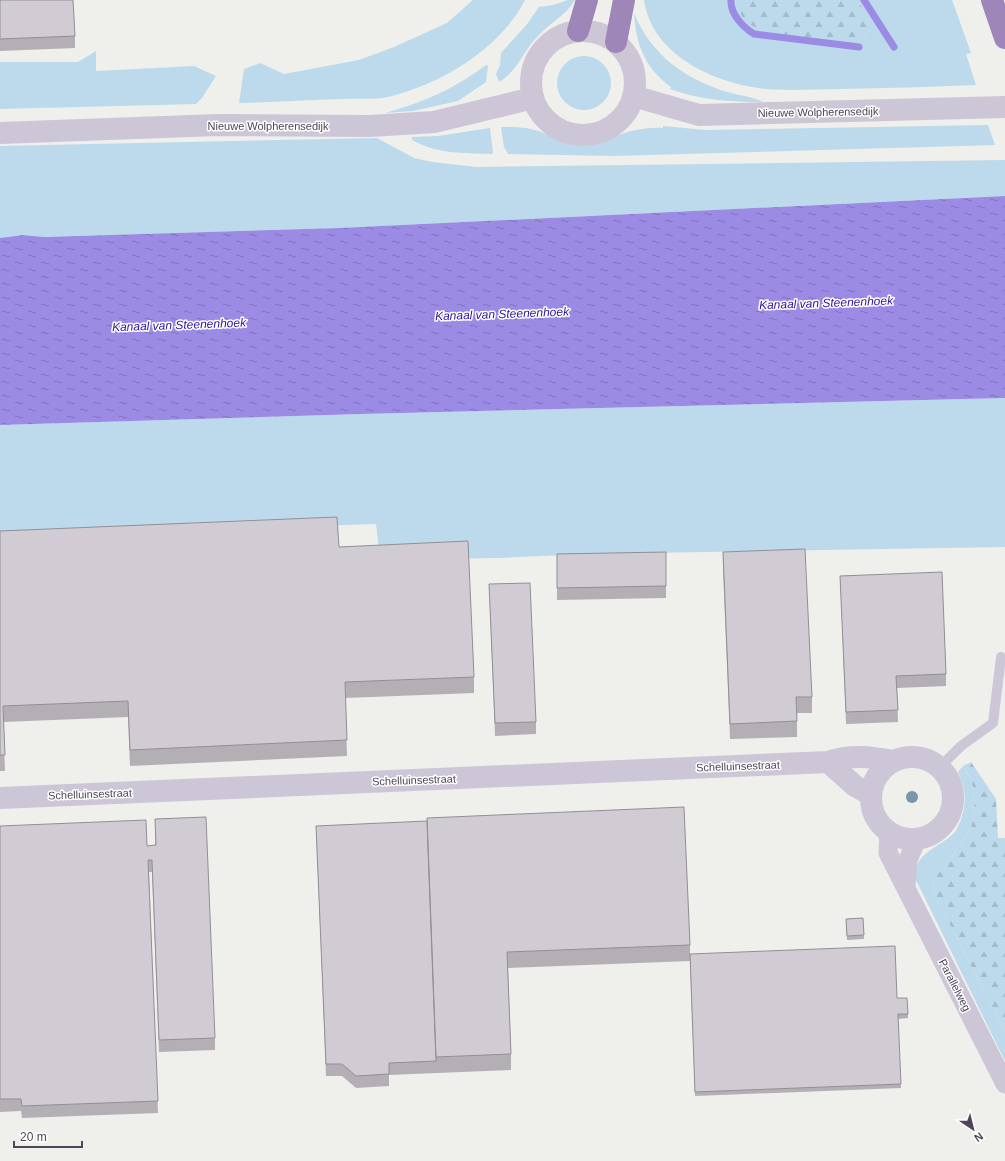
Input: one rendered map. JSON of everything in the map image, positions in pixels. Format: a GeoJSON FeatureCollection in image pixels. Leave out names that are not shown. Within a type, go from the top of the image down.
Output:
{"type":"FeatureCollection","features":[{"type":"Feature","properties":{"kind":"highway"},"geometry":{"type":"LineString","coordinates":[[578,31],[587,0]]}},
{"type":"Feature","properties":{"kind":"highway"},"geometry":{"type":"LineString","coordinates":[[616,42],[624,0]]}},
{"type":"Feature","properties":{"kind":"highway"},"geometry":{"type":"LineString","coordinates":[[992,0],[1005,38]]}},
{"type":"Feature","properties":{"kind":"street"},"geometry":{"type":"LineString","coordinates":[[578,31],[598,33],[616,42],[626,54],[632,67],[635,81],[633,96],[625,112],[613,125],[597,133],[579,135],[562,131],[554,126],[541,114],[533,98],[531,75],[535,62],[540,54],[552,40],[569,32],[578,31]]}},
{"type":"Feature","properties":{"kind":"street","name":"Nieuwe Wolpherensedijk"},"geometry":{"type":"LineString","coordinates":[[633,96],[699,115],[1005,107]]}},
{"type":"Feature","properties":{"kind":"street","name":"Nieuwe Wolpherensedijk"},"geometry":{"type":"LineString","coordinates":[[0,133],[218,125],[370,126],[434,122],[533,98]]}},
{"type":"Feature","properties":{"kind":"street","name":"Schelluinsestraat"},"geometry":{"type":"LineString","coordinates":[[0,798],[828,762],[846,757],[870,757],[894,761]]}},
{"type":"Feature","properties":{"kind":"street"},"geometry":{"type":"LineString","coordinates":[[913,757],[932,762],[939,768],[951,785],[952,805],[949,815],[940,827],[927,836],[917,839],[907,839],[889,832],[875,816],[871,795],[873,786],[881,771],[894,761],[913,757]]}},
{"type":"Feature","properties":{"kind":"street"},"geometry":{"type":"LineString","coordinates":[[828,762],[855,786],[871,795]]}},
{"type":"Feature","properties":{"kind":"street","name":"Parallelweg"},"geometry":{"type":"LineString","coordinates":[[889,832],[888,853],[1005,1084]]}},
{"type":"Feature","properties":{"kind":"street"},"geometry":{"type":"LineString","coordinates":[[906,886],[908,860],[917,839]]}},
{"type":"Feature","properties":{"kind":"lane"},"geometry":{"type":"LineString","coordinates":[[939,768],[961,746],[993,723],[1001,657]]}},
{"type":"Feature","properties":{"kind":"green space"},"geometry":{"type":"Polygon","coordinates":[[[473,0],[525,0],[514,18],[484,49],[448,74],[428,83],[408,91],[383,98],[239,103],[244,69],[260,63],[284,74],[359,60],[394,47],[447,23],[473,0]]]}},
{"type":"Feature","properties":{"kind":"green space"},"geometry":{"type":"Polygon","coordinates":[[[568,0],[575,0],[562,15],[533,41],[512,71],[499,82],[496,74],[500,65],[501,53],[528,23],[539,7],[553,5],[568,0]]]}},
{"type":"Feature","properties":{"kind":"green space"},"geometry":{"type":"Polygon","coordinates":[[[644,0],[952,0],[971,53],[966,54],[976,85],[785,90],[763,89],[734,83],[699,69],[683,60],[669,48],[657,34],[649,18],[644,0]]]}},
{"type":"Feature","properties":{"kind":"green space"},"geometry":{"type":"Polygon","coordinates":[[[735,0],[857,0],[876,25],[870,39],[860,43],[776,34],[748,23],[739,11],[735,0]]]}},
{"type":"Feature","properties":{"kind":"green space"},"geometry":{"type":"Polygon","coordinates":[[[634,13],[641,28],[660,53],[684,72],[712,87],[763,102],[716,100],[693,96],[670,89],[671,87],[662,80],[648,64],[637,35],[634,13]]]}},
{"type":"Feature","properties":{"kind":"green space"},"geometry":{"type":"Polygon","coordinates":[[[96,51],[96,71],[194,66],[216,76],[202,98],[196,104],[0,109],[0,62],[78,62],[96,51]]]}},
{"type":"Feature","properties":{"kind":"green space"},"geometry":{"type":"Polygon","coordinates":[[[584,56],[594,58],[603,64],[609,73],[611,83],[609,93],[603,102],[594,108],[584,110],[574,108],[565,102],[559,93],[557,83],[559,73],[565,64],[574,58],[584,56]]]}},
{"type":"Feature","properties":{"kind":"green space"},"geometry":{"type":"Polygon","coordinates":[[[486,65],[488,66],[486,82],[458,101],[413,111],[385,113],[412,105],[451,88],[486,65]]]}},
{"type":"Feature","properties":{"kind":"green space"},"geometry":{"type":"Polygon","coordinates":[[[988,125],[995,145],[614,156],[508,154],[504,147],[501,127],[518,127],[535,130],[569,144],[588,146],[629,132],[646,128],[663,128],[663,126],[705,130],[988,125]]]}},
{"type":"Feature","properties":{"kind":"green space"},"geometry":{"type":"Polygon","coordinates":[[[490,128],[493,153],[491,154],[451,152],[421,145],[412,140],[412,137],[438,136],[490,128]]]}},
{"type":"Feature","properties":{"kind":"green space"},"geometry":{"type":"Polygon","coordinates":[[[377,138],[414,158],[432,162],[477,167],[1005,160],[1005,196],[339,228],[44,237],[23,235],[0,238],[0,146],[377,138]]]}},
{"type":"Feature","properties":{"kind":"green space"},"geometry":{"type":"Polygon","coordinates":[[[1005,398],[1005,547],[586,554],[497,558],[386,560],[380,557],[376,524],[0,536],[0,425],[361,414],[1005,398]]]}},
{"type":"Feature","properties":{"kind":"green space"},"geometry":{"type":"Polygon","coordinates":[[[971,762],[996,799],[998,838],[1005,838],[1005,1031],[935,896],[933,887],[935,878],[963,842],[971,827],[975,812],[972,781],[963,766],[971,762]]]}},
{"type":"Feature","properties":{"kind":"green space"},"geometry":{"type":"Polygon","coordinates":[[[963,766],[972,781],[975,812],[971,827],[963,842],[935,878],[933,887],[935,896],[1005,1031],[1005,1061],[914,876],[919,861],[929,851],[948,838],[957,829],[965,803],[963,784],[958,772],[963,766]]]}},
{"type":"Feature","properties":{"kind":"water","name":"Kanaal van Steenenhoek"},"geometry":{"type":"Polygon","coordinates":[[[1005,196],[1005,398],[361,414],[0,425],[0,238],[23,235],[44,237],[339,228],[1005,196]]]}},
{"type":"Feature","properties":{"kind":"building"},"geometry":{"type":"Polygon","coordinates":[[[0,0],[73,0],[75,36],[0,39],[0,0]]]}},
{"type":"Feature","properties":{"kind":"building"},"geometry":{"type":"Polygon","coordinates":[[[337,517],[339,547],[468,541],[474,677],[345,682],[347,740],[130,750],[128,701],[3,706],[5,755],[0,755],[0,531],[337,517]]]}},
{"type":"Feature","properties":{"kind":"building"},"geometry":{"type":"Polygon","coordinates":[[[805,549],[812,697],[796,697],[797,721],[730,724],[723,552],[805,549]]]}},
{"type":"Feature","properties":{"kind":"building"},"geometry":{"type":"Polygon","coordinates":[[[666,552],[666,586],[557,588],[557,554],[666,552]]]}},
{"type":"Feature","properties":{"kind":"building"},"geometry":{"type":"Polygon","coordinates":[[[942,572],[946,674],[896,676],[898,710],[846,712],[840,576],[942,572]]]}},
{"type":"Feature","properties":{"kind":"building"},"geometry":{"type":"Polygon","coordinates":[[[530,583],[536,722],[495,723],[489,584],[530,583]]]}},
{"type":"Feature","properties":{"kind":"building"},"geometry":{"type":"Polygon","coordinates":[[[684,807],[690,945],[507,952],[511,1054],[436,1057],[427,818],[684,807]]]}},
{"type":"Feature","properties":{"kind":"building"},"geometry":{"type":"Polygon","coordinates":[[[206,817],[215,1038],[159,1040],[152,860],[148,860],[158,1101],[22,1106],[21,1099],[0,1099],[0,826],[146,820],[147,846],[156,845],[155,819],[206,817]]]}},
{"type":"Feature","properties":{"kind":"building"},"geometry":{"type":"Polygon","coordinates":[[[427,821],[436,1061],[389,1063],[389,1074],[356,1076],[342,1064],[326,1064],[316,826],[427,821]]]}},
{"type":"Feature","properties":{"kind":"building"},"geometry":{"type":"Polygon","coordinates":[[[863,918],[864,935],[847,936],[846,919],[863,918]]]}},
{"type":"Feature","properties":{"kind":"building"},"geometry":{"type":"Polygon","coordinates":[[[895,946],[897,998],[907,998],[908,1014],[898,1014],[901,1084],[695,1092],[690,954],[895,946]]]}},
{"type":"Feature","properties":{"kind":"waterway"},"geometry":{"type":"LineString","coordinates":[[731,0],[731,5],[738,20],[754,34],[859,47]]}},
{"type":"Feature","properties":{"kind":"waterway"},"geometry":{"type":"LineString","coordinates":[[864,0],[894,47]]}}]}
